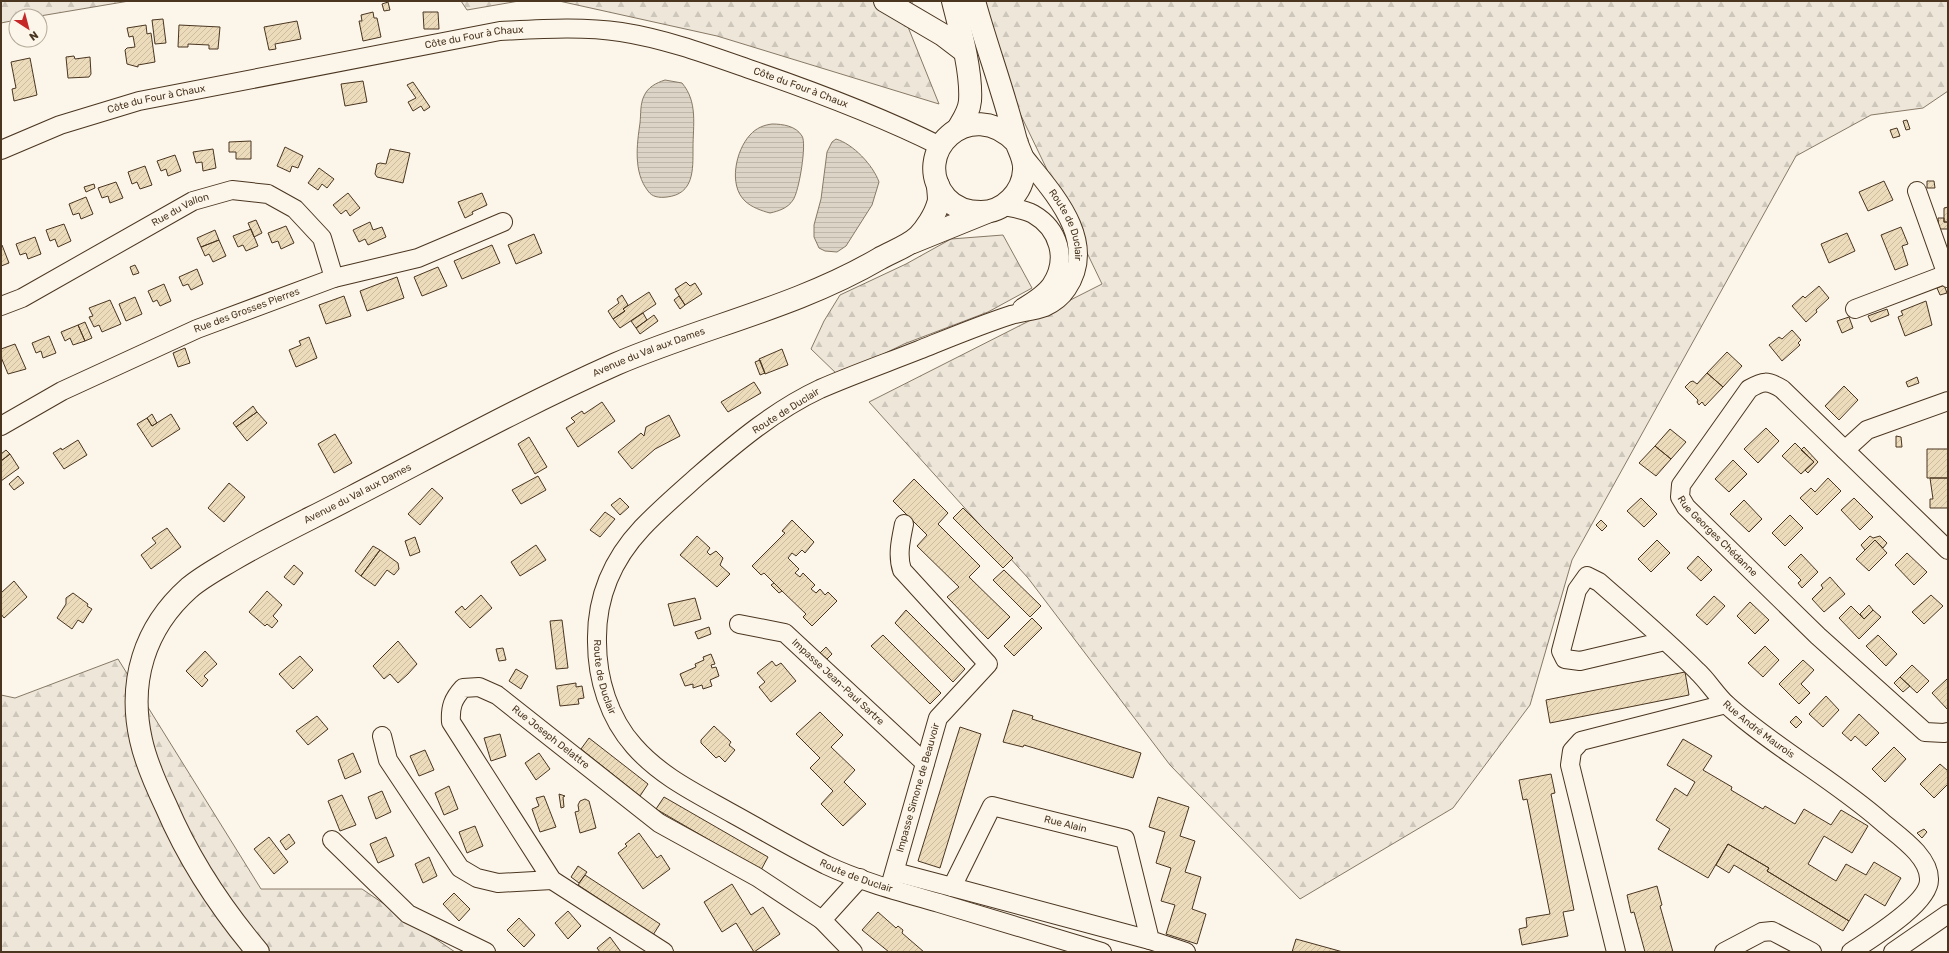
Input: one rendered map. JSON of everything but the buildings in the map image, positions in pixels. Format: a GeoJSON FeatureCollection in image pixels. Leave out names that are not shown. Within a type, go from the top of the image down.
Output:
{"type":"FeatureCollection","features":[{"type":"Feature","properties":{"kind":"main road"},"geometry":{"type":"LineString","coordinates":[[885,1],[943,35],[964,51]]}},
{"type":"Feature","properties":{"kind":"main road"},"geometry":{"type":"LineString","coordinates":[[953,1],[970,86],[970,102],[966,116],[958,129]]}},
{"type":"Feature","properties":{"kind":"main road"},"geometry":{"type":"LineString","coordinates":[[974,1],[988,51],[1009,108],[1020,148],[1024,169],[1022,183],[1014,196],[995,209],[972,212],[958,207],[946,198],[938,185],[935,172],[936,159],[940,146],[948,136],[958,129],[970,124],[990,125],[1008,133],[1020,148]]}},
{"type":"Feature","properties":{"kind":"main road","name":"Avenue du Val aux Dames"},"geometry":{"type":"LineString","coordinates":[[258,952],[231,919],[194,864],[157,786],[141,740],[137,700],[141,664],[147,643],[175,603],[188,589],[202,578],[249,550],[526,407],[615,365],[658,347],[814,291],[868,266],[918,237],[929,222],[939,203],[938,185]]}},
{"type":"Feature","properties":{"kind":"main road","name":"Avenue du Val aux Dames"},"geometry":{"type":"LineString","coordinates":[[908,244],[929,237],[995,209]]}},
{"type":"Feature","properties":{"kind":"street","name":"Côte du Four à Chaux"},"geometry":{"type":"LineString","coordinates":[[1,150],[60,125],[139,100],[500,31],[556,28],[621,32],[681,45],[805,88],[896,125],[940,146]]}},
{"type":"Feature","properties":{"kind":"street","name":"Route de Duclair"},"geometry":{"type":"LineString","coordinates":[[1020,148],[1053,191],[1076,235],[1079,254],[1073,278],[1060,299],[1044,307],[1010,315],[819,390],[737,442],[649,521],[628,544],[616,562],[602,594],[597,632],[600,678],[613,713],[633,745],[650,762],[683,786],[828,866],[1056,946],[1102,952]]}},
{"type":"Feature","properties":{"kind":"street","name":"Rue du Vallon"},"geometry":{"type":"LineString","coordinates":[[1,306],[22,298],[193,201],[232,190],[268,194],[295,209],[322,238],[334,278]]}},
{"type":"Feature","properties":{"kind":"street"},"geometry":{"type":"LineString","coordinates":[[1855,308],[1947,276],[1917,191]]}},
{"type":"Feature","properties":{"kind":"street","name":"Route de Duclair"},"geometry":{"type":"LineString","coordinates":[[995,209],[1032,213],[1045,223],[1054,235],[1060,249],[1059,268],[1051,285],[1037,299],[1010,315]]}},
{"type":"Feature","properties":{"kind":"street","name":"Rue des Grosses Pierres"},"geometry":{"type":"LineString","coordinates":[[1,426],[62,391],[197,329],[334,278],[418,258],[503,222]]}},
{"type":"Feature","properties":{"kind":"street","name":"Rue Georges Chédanne"},"geometry":{"type":"LineString","coordinates":[[1948,550],[1782,389],[1771,383],[1761,382],[1748,389],[1681,485],[1680,497],[1686,507],[1818,636],[1925,732],[1944,734],[1948,732]]}},
{"type":"Feature","properties":{"kind":"street"},"geometry":{"type":"LineString","coordinates":[[1845,450],[1867,430],[1948,401]]}},
{"type":"Feature","properties":{"kind":"street","name":"Impasse Simone de Beauvoir"},"geometry":{"type":"LineString","coordinates":[[890,889],[938,718],[988,664],[902,570],[899,562],[900,543],[904,524]]}},
{"type":"Feature","properties":{"kind":"street"},"geometry":{"type":"LineString","coordinates":[[1666,640],[1580,661],[1565,659],[1562,652],[1577,590],[1587,576],[1599,582],[1666,640],[1699,672],[1726,704]]}},
{"type":"Feature","properties":{"kind":"street","name":"Impasse Jean-Paul Sartre"},"geometry":{"type":"LineString","coordinates":[[739,624],[785,634],[925,763]]}},
{"type":"Feature","properties":{"kind":"street","name":"Rue Joseph Delattre"},"geometry":{"type":"LineString","coordinates":[[664,952],[552,880],[452,722],[450,710],[454,698],[463,688],[478,687],[497,695],[659,823],[757,877],[822,920],[853,952]]}},
{"type":"Feature","properties":{"kind":"street","name":"Rue André Maurois"},"geometry":{"type":"LineString","coordinates":[[1616,952],[1570,765],[1572,751],[1581,741],[1726,704],[1769,738],[1879,819],[1918,853],[1926,867],[1929,881],[1922,897],[1910,910],[1851,952]]}},
{"type":"Feature","properties":{"kind":"street"},"geometry":{"type":"LineString","coordinates":[[382,736],[388,760],[460,868],[477,878],[498,884],[552,880]]}},
{"type":"Feature","properties":{"kind":"street","name":"Rue Alain"},"geometry":{"type":"LineString","coordinates":[[952,887],[992,806],[1125,839],[1150,940]]}},
{"type":"Feature","properties":{"kind":"street"},"geometry":{"type":"LineString","coordinates":[[332,840],[408,914],[486,952]]}},
{"type":"Feature","properties":{"kind":"street"},"geometry":{"type":"LineString","coordinates":[[895,872],[1150,940],[1186,952]]}},
{"type":"Feature","properties":{"kind":"street"},"geometry":{"type":"LineString","coordinates":[[822,920],[860,878]]}},
{"type":"Feature","properties":{"kind":"street"},"geometry":{"type":"LineString","coordinates":[[1893,952],[1948,914]]}},
{"type":"Feature","properties":{"kind":"street"},"geometry":{"type":"LineString","coordinates":[[1724,952],[1762,932],[1772,931],[1812,952]]}},
{"type":"Feature","properties":{"kind":"green space"},"geometry":{"type":"Polygon","coordinates":[[[1,1],[129,1],[48,15],[48,8],[8,8],[8,22],[1,23],[1,1]]]}},
{"type":"Feature","properties":{"kind":"green space"},"geometry":{"type":"Polygon","coordinates":[[[461,1],[519,1],[467,10],[461,1]]]}},
{"type":"Feature","properties":{"kind":"green space"},"geometry":{"type":"Polygon","coordinates":[[[559,1],[913,1],[904,17],[939,104],[717,36],[559,1]]]}},
{"type":"Feature","properties":{"kind":"green space"},"geometry":{"type":"Polygon","coordinates":[[[983,1],[1948,1],[1948,91],[1923,108],[1871,115],[1796,156],[1572,560],[1530,705],[1453,808],[1300,899],[1170,765],[1028,578],[869,402],[1102,284],[1002,76],[983,1]]]}},
{"type":"Feature","properties":{"kind":"green space"},"geometry":{"type":"Polygon","coordinates":[[[1003,235],[1032,288],[988,312],[904,344],[839,376],[811,349],[824,321],[840,295],[906,264],[951,239],[1003,235]]]}},
{"type":"Feature","properties":{"kind":"green space"},"geometry":{"type":"Polygon","coordinates":[[[118,659],[261,889],[362,889],[455,952],[1,952],[1,695],[15,698],[118,659]]]}},
{"type":"Feature","properties":{"kind":"shaded area"},"geometry":{"type":"Polygon","coordinates":[[[665,80],[682,83],[687,90],[693,106],[693,165],[690,180],[682,191],[676,195],[656,197],[648,191],[643,183],[638,167],[637,149],[643,99],[650,88],[665,80]]]}},
{"type":"Feature","properties":{"kind":"shaded area"},"geometry":{"type":"Polygon","coordinates":[[[772,124],[785,125],[796,130],[802,136],[804,148],[798,188],[793,200],[783,209],[770,213],[750,205],[745,201],[740,194],[735,177],[738,158],[745,141],[757,129],[772,124]]]}},
{"type":"Feature","properties":{"kind":"shaded area"},"geometry":{"type":"Polygon","coordinates":[[[836,139],[849,145],[862,156],[876,175],[879,182],[872,205],[846,246],[837,252],[825,251],[819,248],[814,237],[814,225],[821,199],[827,152],[832,142],[836,139]]]}}]}
